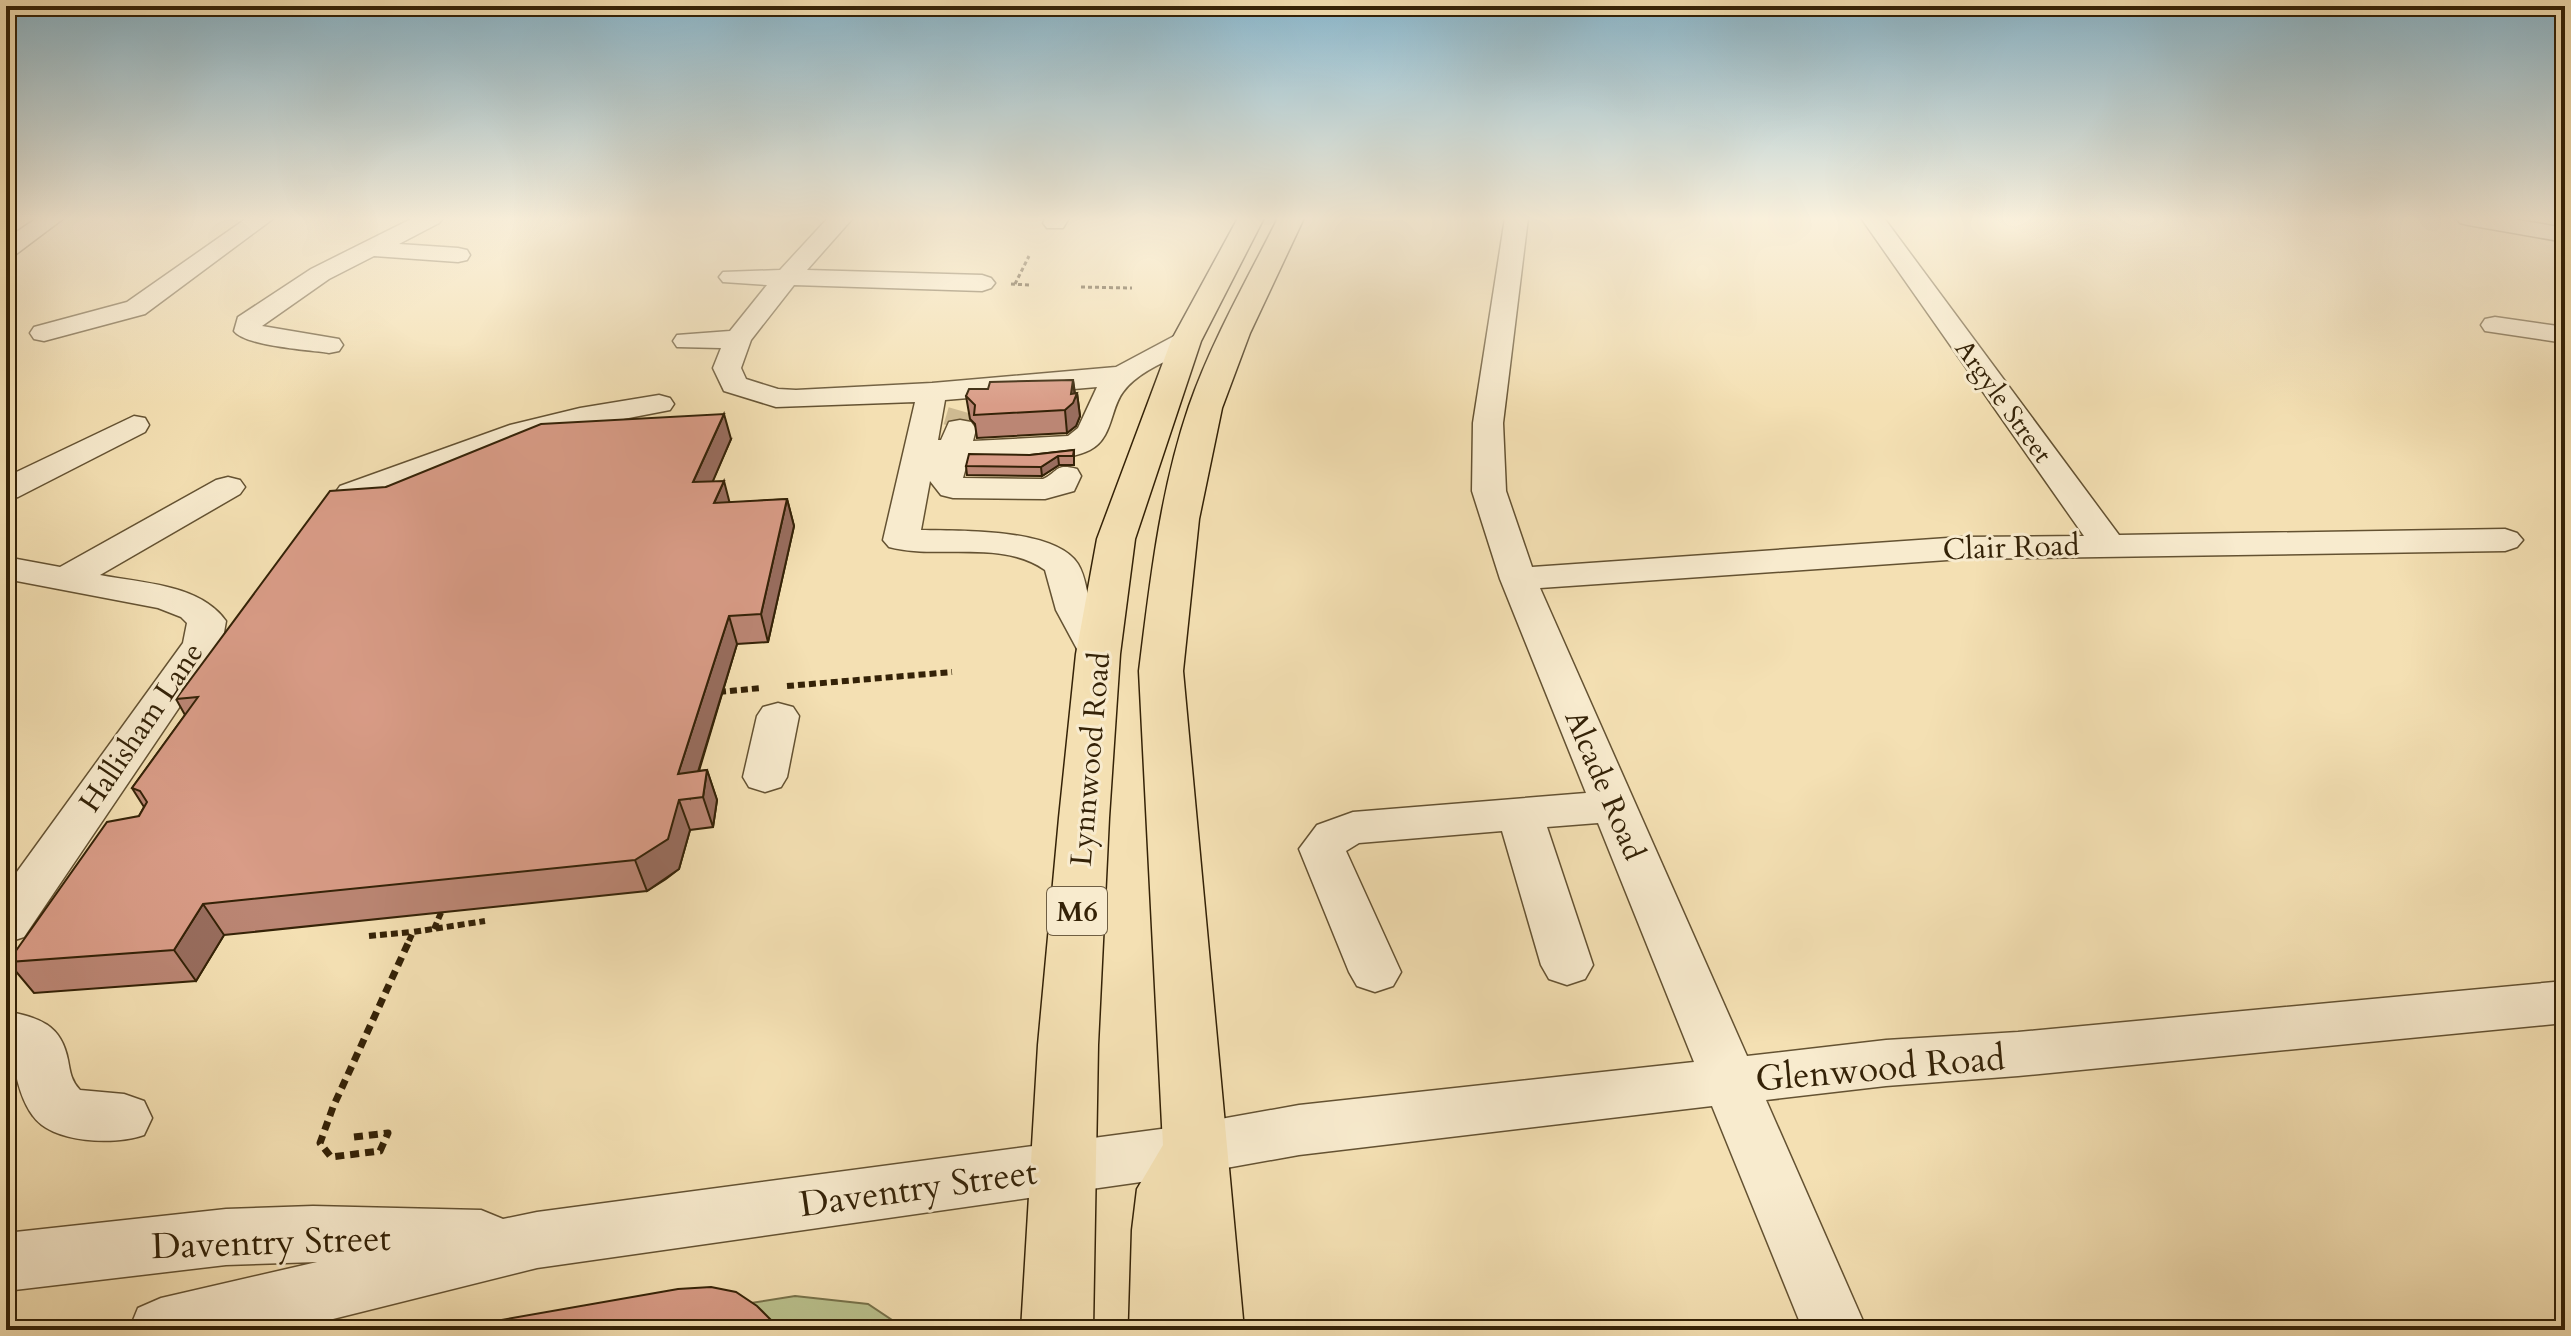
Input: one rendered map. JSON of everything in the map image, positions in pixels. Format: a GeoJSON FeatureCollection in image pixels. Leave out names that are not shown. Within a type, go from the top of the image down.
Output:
{"type":"FeatureCollection","features":[{"type":"Feature","properties":{"kind":"main road","name":"Lynnwood Road"},"geometry":{"type":"LineString","coordinates":[[1057,1330],[1061,1168],[1081,848],[1098,654],[1116,539],[1186,341],[1212,280]]}},
{"type":"Feature","properties":{"kind":"main road"},"geometry":{"type":"LineString","coordinates":[[1208,1330],[1161,671],[1173,562],[1195,449],[1218,372],[1261,280]]}},
{"type":"Feature","properties":{"kind":"main road"},"geometry":{"type":"LineString","coordinates":[[1165,1330],[1166,1230],[1170,1189],[1197,1148]]}},
{"type":"Feature","properties":{"kind":"street"},"geometry":{"type":"LineString","coordinates":[[44,333],[136,308],[175,280]]}},
{"type":"Feature","properties":{"kind":"street"},"geometry":{"type":"LineString","coordinates":[[311,280],[248,323],[248,331],[329,345]]}},
{"type":"Feature","properties":{"kind":"street"},"geometry":{"type":"LineString","coordinates":[[784,280],[738,339],[727,368],[728,377],[734,385],[796,399],[1116,385]]}},
{"type":"Feature","properties":{"kind":"street"},"geometry":{"type":"LineString","coordinates":[[888,280],[982,283]]}},
{"type":"Feature","properties":{"kind":"street","name":"Alcade Road"},"geometry":{"type":"LineString","coordinates":[[1508,280],[1488,436],[1489,491],[1518,579],[1835,1330]]}},
{"type":"Feature","properties":{"kind":"street","name":"Argyle Street"},"geometry":{"type":"LineString","coordinates":[[1917,280],[2108,545]]}},
{"type":"Feature","properties":{"kind":"street"},"geometry":{"type":"LineString","coordinates":[[2495,325],[2565,335]]}},
{"type":"Feature","properties":{"kind":"street"},"geometry":{"type":"LineString","coordinates":[[687,341],[738,339]]}},
{"type":"Feature","properties":{"kind":"street"},"geometry":{"type":"LineString","coordinates":[[1116,385],[1100,420],[1067,460],[1062,484],[1055,488],[953,488],[946,481],[959,430],[973,400],[1116,385],[1186,341]]}},
{"type":"Feature","properties":{"kind":"street"},"geometry":{"type":"LineString","coordinates":[[932,392],[901,540],[1019,547],[1043,553],[1059,562]]}},
{"type":"Feature","properties":{"kind":"street"},"geometry":{"type":"LineString","coordinates":[[352,493],[397,481],[502,438],[589,414],[659,404]]}},
{"type":"Feature","properties":{"kind":"street"},"geometry":{"type":"LineString","coordinates":[[6,490],[134,425]]}},
{"type":"Feature","properties":{"kind":"street"},"geometry":{"type":"LineString","coordinates":[[918,450],[959,430],[1067,460]]}},
{"type":"Feature","properties":{"kind":"street"},"geometry":{"type":"LineString","coordinates":[[68,578],[228,487]]}},
{"type":"Feature","properties":{"kind":"street"},"geometry":{"type":"LineString","coordinates":[[1023,489],[1066,576],[1073,607],[1098,654]]}},
{"type":"Feature","properties":{"kind":"street","name":"Clair Road"},"geometry":{"type":"LineString","coordinates":[[1518,579],[1848,554],[2108,545],[2505,540]]}},
{"type":"Feature","properties":{"kind":"street","name":"Hallisham Lane"},"geometry":{"type":"LineString","coordinates":[[6,568],[167,599],[194,609],[207,621],[202,644],[6,924]]}},
{"type":"Feature","properties":{"kind":"street"},"geometry":{"type":"LineString","coordinates":[[765,777],[778,697]]}},
{"type":"Feature","properties":{"kind":"street"},"geometry":{"type":"LineString","coordinates":[[1375,972],[1322,849],[1333,836],[1353,828],[1614,806]]}},
{"type":"Feature","properties":{"kind":"street"},"geometry":{"type":"LineString","coordinates":[[1520,815],[1567,965]]}},
{"type":"Feature","properties":{"kind":"street"},"geometry":{"type":"LineString","coordinates":[[62,844],[125,836]]}},
{"type":"Feature","properties":{"kind":"street","name":"Glenwood Road"},"geometry":{"type":"LineString","coordinates":[[1061,1168],[1299,1130],[1886,1063],[2018,1054],[2565,1002]]}},
{"type":"Feature","properties":{"kind":"street"},"geometry":{"type":"LineString","coordinates":[[6,1033],[21,1036],[38,1046],[43,1084],[50,1099],[64,1112],[124,1118]]}},
{"type":"Feature","properties":{"kind":"street","name":"Daventry Street"},"geometry":{"type":"LineString","coordinates":[[161,1330],[537,1240],[1061,1168]]}},
{"type":"Feature","properties":{"kind":"street","name":"Daventry Street"},"geometry":{"type":"LineString","coordinates":[[6,1262],[226,1237],[313,1234],[537,1240]]}},
{"type":"Feature","properties":{"kind":"path"},"geometry":{"type":"LineString","coordinates":[[1015,284],[1017,280]]}},
{"type":"Feature","properties":{"kind":"path"},"geometry":{"type":"LineString","coordinates":[[1081,287],[1132,288]]}},
{"type":"Feature","properties":{"kind":"path"},"geometry":{"type":"LineString","coordinates":[[709,693],[778,697],[952,672]]}},
{"type":"Feature","properties":{"kind":"path"},"geometry":{"type":"LineString","coordinates":[[434,929],[446,899]]}},
{"type":"Feature","properties":{"kind":"path"},"geometry":{"type":"LineString","coordinates":[[369,936],[485,921]]}},
{"type":"Feature","properties":{"kind":"path"},"geometry":{"type":"LineString","coordinates":[[354,1137],[388,1133],[380,1151],[331,1157],[320,1143],[333,1107],[413,932]]}},
{"type":"Feature","properties":{"kind":"green space"},"geometry":{"type":"Polygon","coordinates":[[[795,1296],[868,1304],[907,1330],[760,1330],[738,1305],[795,1296]]]}},
{"type":"Feature","properties":{"kind":"building"},"geometry":{"type":"Polygon","coordinates":[[[1073,380],[1071,394],[1077,393],[1073,403],[1065,410],[974,415],[975,405],[966,396],[969,389],[988,389],[990,382],[1073,380]]]}},
{"type":"Feature","properties":{"kind":"building"},"geometry":{"type":"Polygon","coordinates":[[[724,414],[693,482],[724,481],[714,503],[787,499],[761,614],[729,616],[678,774],[707,770],[703,797],[679,800],[668,839],[635,860],[203,904],[174,950],[8,962],[107,822],[139,816],[147,802],[140,791],[132,788],[198,697],[176,699],[330,491],[386,487],[541,424],[724,414]]]}},
{"type":"Feature","properties":{"kind":"building"},"geometry":{"type":"Polygon","coordinates":[[[1074,450],[1073,456],[1058,456],[1041,467],[966,466],[969,454],[1030,455],[1074,450]]]}},
{"type":"Feature","properties":{"kind":"building"},"geometry":{"type":"Polygon","coordinates":[[[711,1287],[736,1292],[757,1306],[774,1323],[776,1330],[444,1330],[678,1289],[711,1287]]]}},
{"type":"Feature","properties":{"kind":"tunnel"},"geometry":{"type":"LineString","coordinates":[[960,429],[965,412]]}}]}
